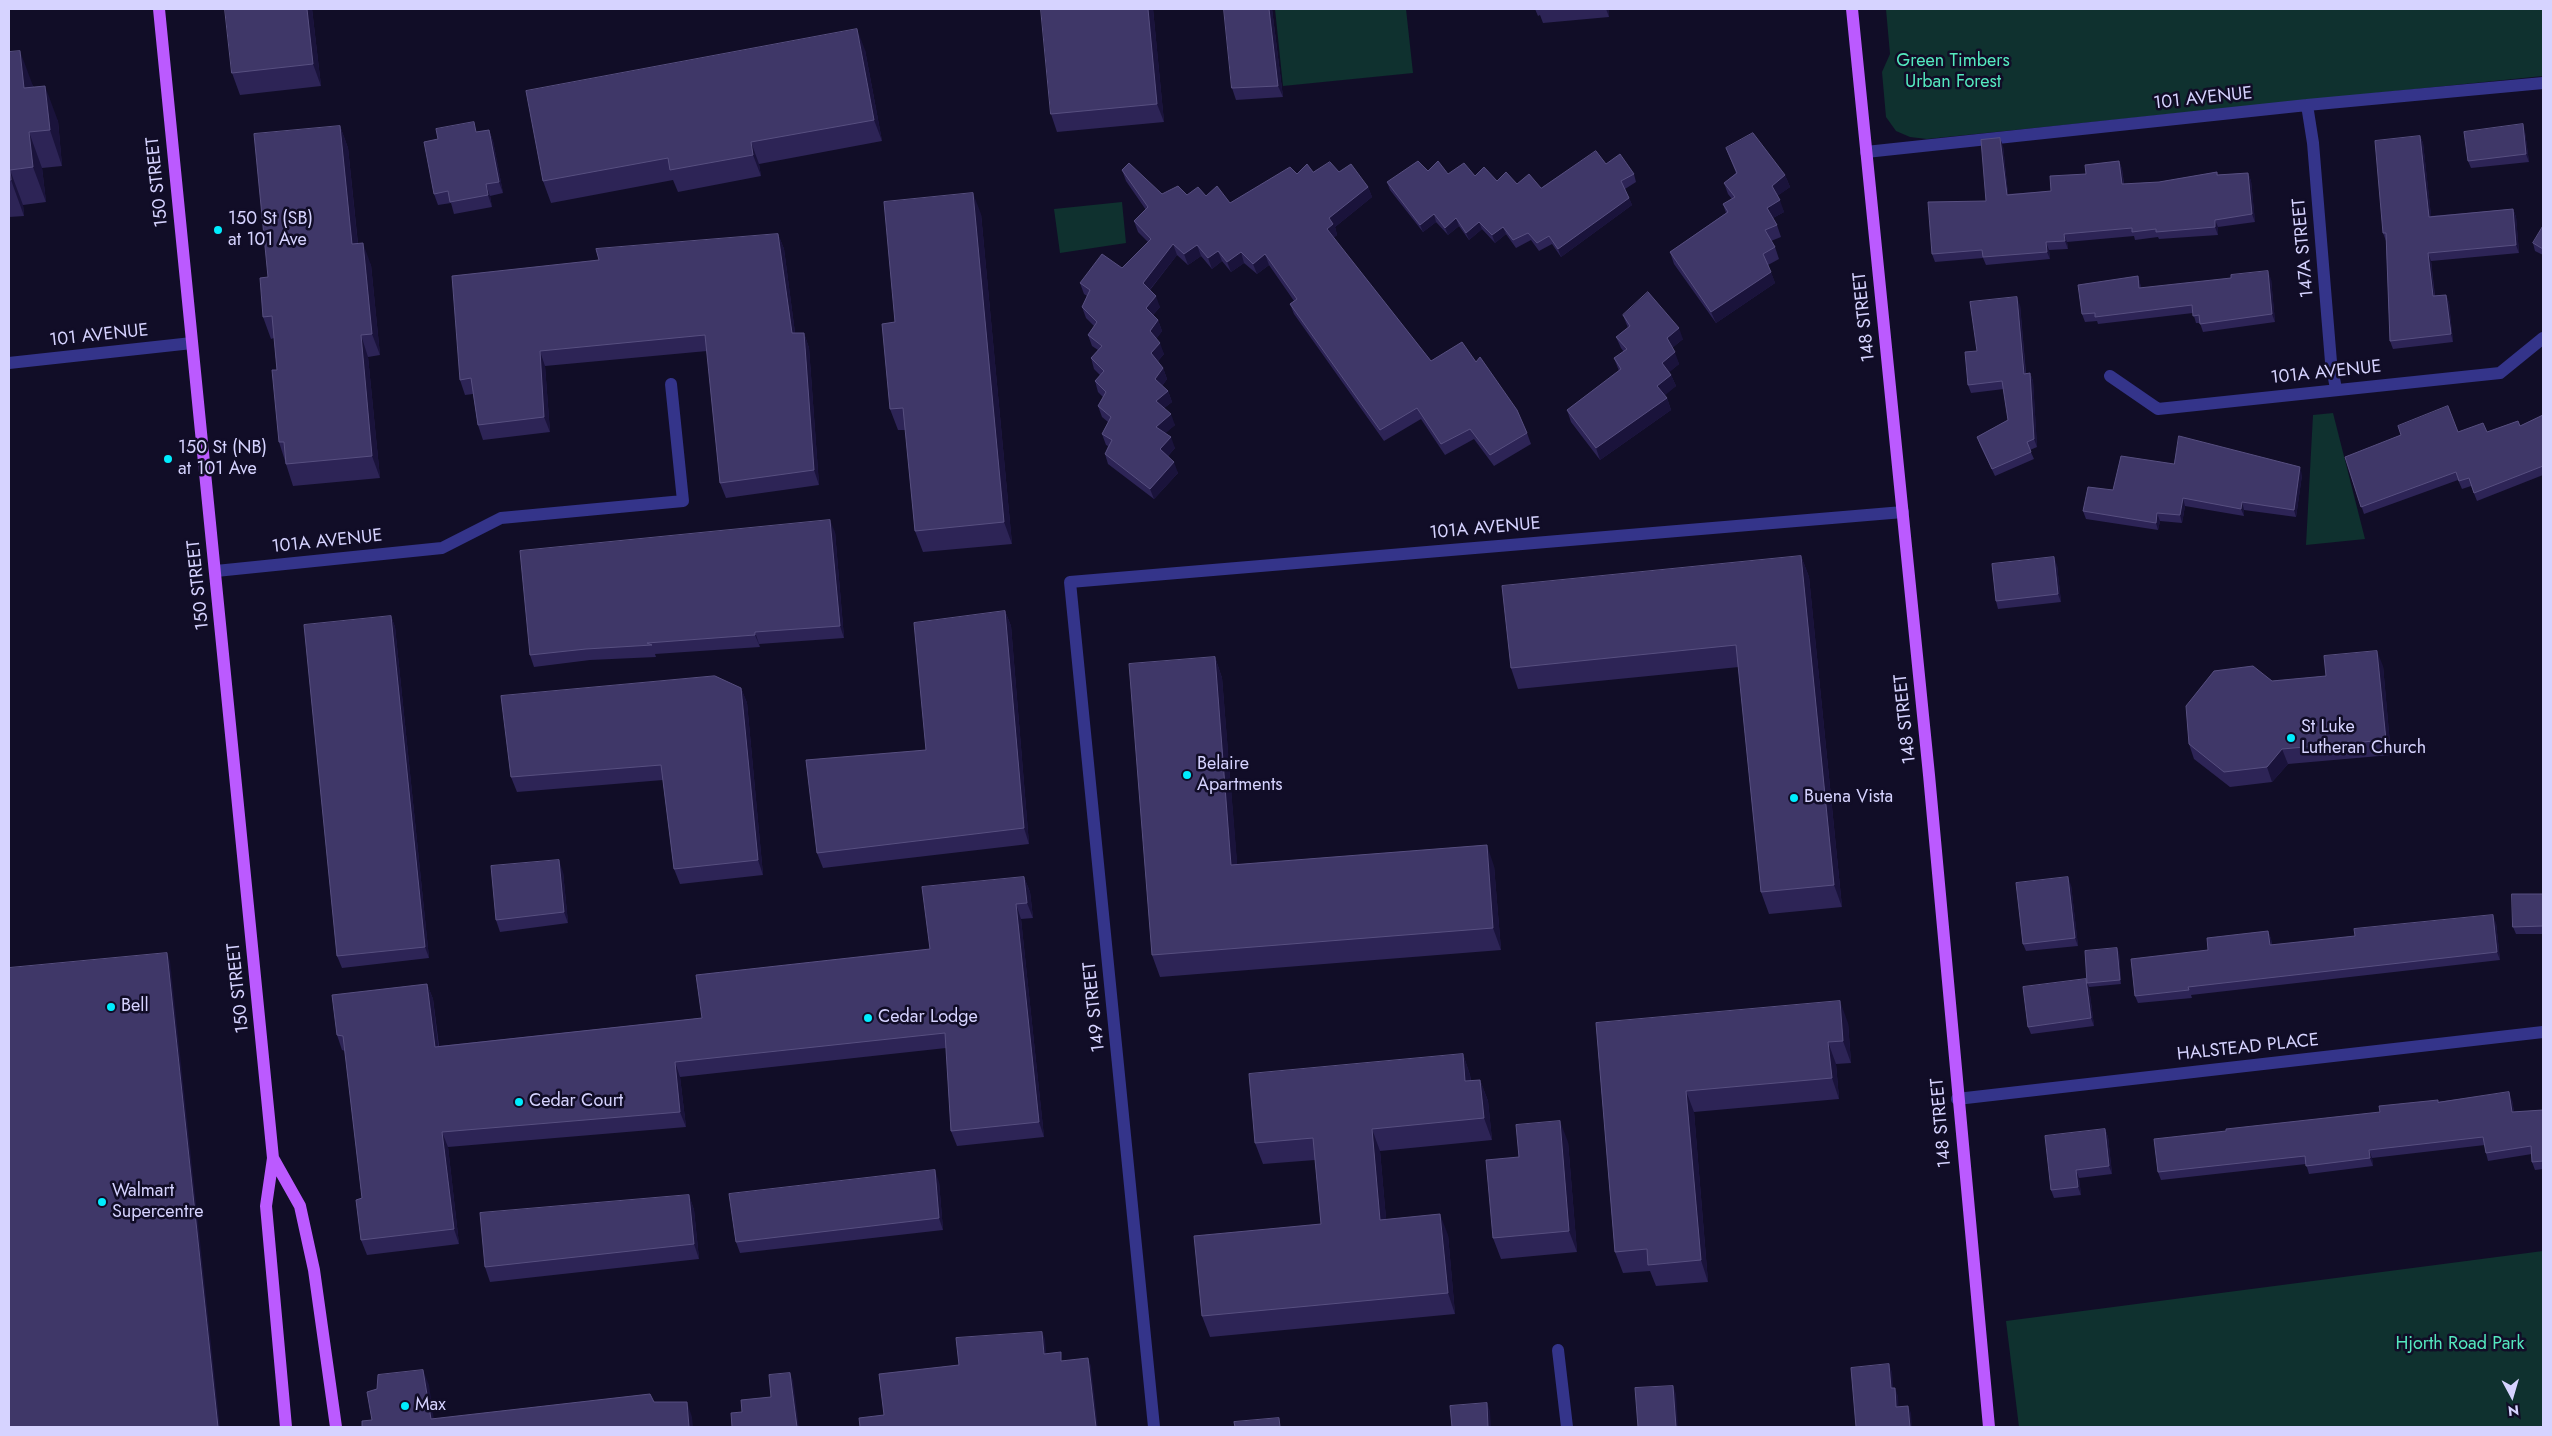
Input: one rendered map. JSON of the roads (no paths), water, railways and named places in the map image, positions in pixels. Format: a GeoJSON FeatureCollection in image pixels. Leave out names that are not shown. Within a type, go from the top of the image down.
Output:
{"type":"FeatureCollection","features":[{"type":"Feature","properties":{"kind":"main road","name":"150 STREET"},"geometry":{"type":"LineString","coordinates":[[159,9],[273,1158],[266,1206],[286,1427]]}},
{"type":"Feature","properties":{"kind":"main road","name":"148 STREET"},"geometry":{"type":"LineString","coordinates":[[1852,9],[1929,775],[1957,1099],[1989,1427]]}},
{"type":"Feature","properties":{"kind":"main road","name":"150 STREET"},"geometry":{"type":"LineString","coordinates":[[273,1158],[300,1206],[314,1270],[336,1427]]}},
{"type":"Feature","properties":{"kind":"street","name":"101 AVENUE"},"geometry":{"type":"LineString","coordinates":[[1866,152],[2307,105],[2543,83]]}},
{"type":"Feature","properties":{"kind":"street","name":"147A STREET"},"geometry":{"type":"LineString","coordinates":[[2307,105],[2313,143],[2331,362],[2336,389]]}},
{"type":"Feature","properties":{"kind":"street","name":"101A AVENUE"},"geometry":{"type":"LineString","coordinates":[[2110,376],[2158,409],[2500,373],[2543,338]]}},
{"type":"Feature","properties":{"kind":"street","name":"101 AVENUE"},"geometry":{"type":"LineString","coordinates":[[9,363],[192,343]]}},
{"type":"Feature","properties":{"kind":"street","name":"101A AVENUE"},"geometry":{"type":"LineString","coordinates":[[216,571],[442,548],[501,518],[683,501],[671,384]]}},
{"type":"Feature","properties":{"kind":"street","name":"101A AVENUE"},"geometry":{"type":"LineString","coordinates":[[1070,582],[1903,512]]}},
{"type":"Feature","properties":{"kind":"street","name":"149 STREET"},"geometry":{"type":"LineString","coordinates":[[1070,582],[1154,1427]]}},
{"type":"Feature","properties":{"kind":"street","name":"HALSTEAD PLACE"},"geometry":{"type":"LineString","coordinates":[[1957,1099],[2543,1032]]}},
{"type":"Feature","properties":{"kind":"street"},"geometry":{"type":"LineString","coordinates":[[1558,1350],[1566,1427]]}},
{"type":"Feature","properties":{"kind":"place","name":"150 St (SB) at 101 Ave"},"geometry":{"type":"Point","coordinates":[218,230]}},
{"type":"Feature","properties":{"kind":"place","name":"150 St (NB) at 101 Ave"},"geometry":{"type":"Point","coordinates":[168,459]}},
{"type":"Feature","properties":{"kind":"place","name":"St Luke Lutheran Church"},"geometry":{"type":"Point","coordinates":[2291,738]}},
{"type":"Feature","properties":{"kind":"place","name":"Belaire Apartments"},"geometry":{"type":"Point","coordinates":[1187,775]}},
{"type":"Feature","properties":{"kind":"place","name":"Buena Vista"},"geometry":{"type":"Point","coordinates":[1794,798]}},
{"type":"Feature","properties":{"kind":"place","name":"Bell"},"geometry":{"type":"Point","coordinates":[111,1007]}},
{"type":"Feature","properties":{"kind":"place","name":"Cedar Lodge"},"geometry":{"type":"Point","coordinates":[868,1018]}},
{"type":"Feature","properties":{"kind":"place","name":"Cedar Court"},"geometry":{"type":"Point","coordinates":[519,1102]}},
{"type":"Feature","properties":{"kind":"place","name":"Walmart Supercentre"},"geometry":{"type":"Point","coordinates":[102,1202]}},
{"type":"Feature","properties":{"kind":"place","name":"Max"},"geometry":{"type":"Point","coordinates":[405,1406]}},
{"type":"Feature","properties":{"kind":"park label","name":"Green Timbers Urban Forest"},"geometry":{"type":"Point","coordinates":[1953,72]}},
{"type":"Feature","properties":{"kind":"park label","name":"Hjorth Road Park"},"geometry":{"type":"Point","coordinates":[2460,1345]}}]}
